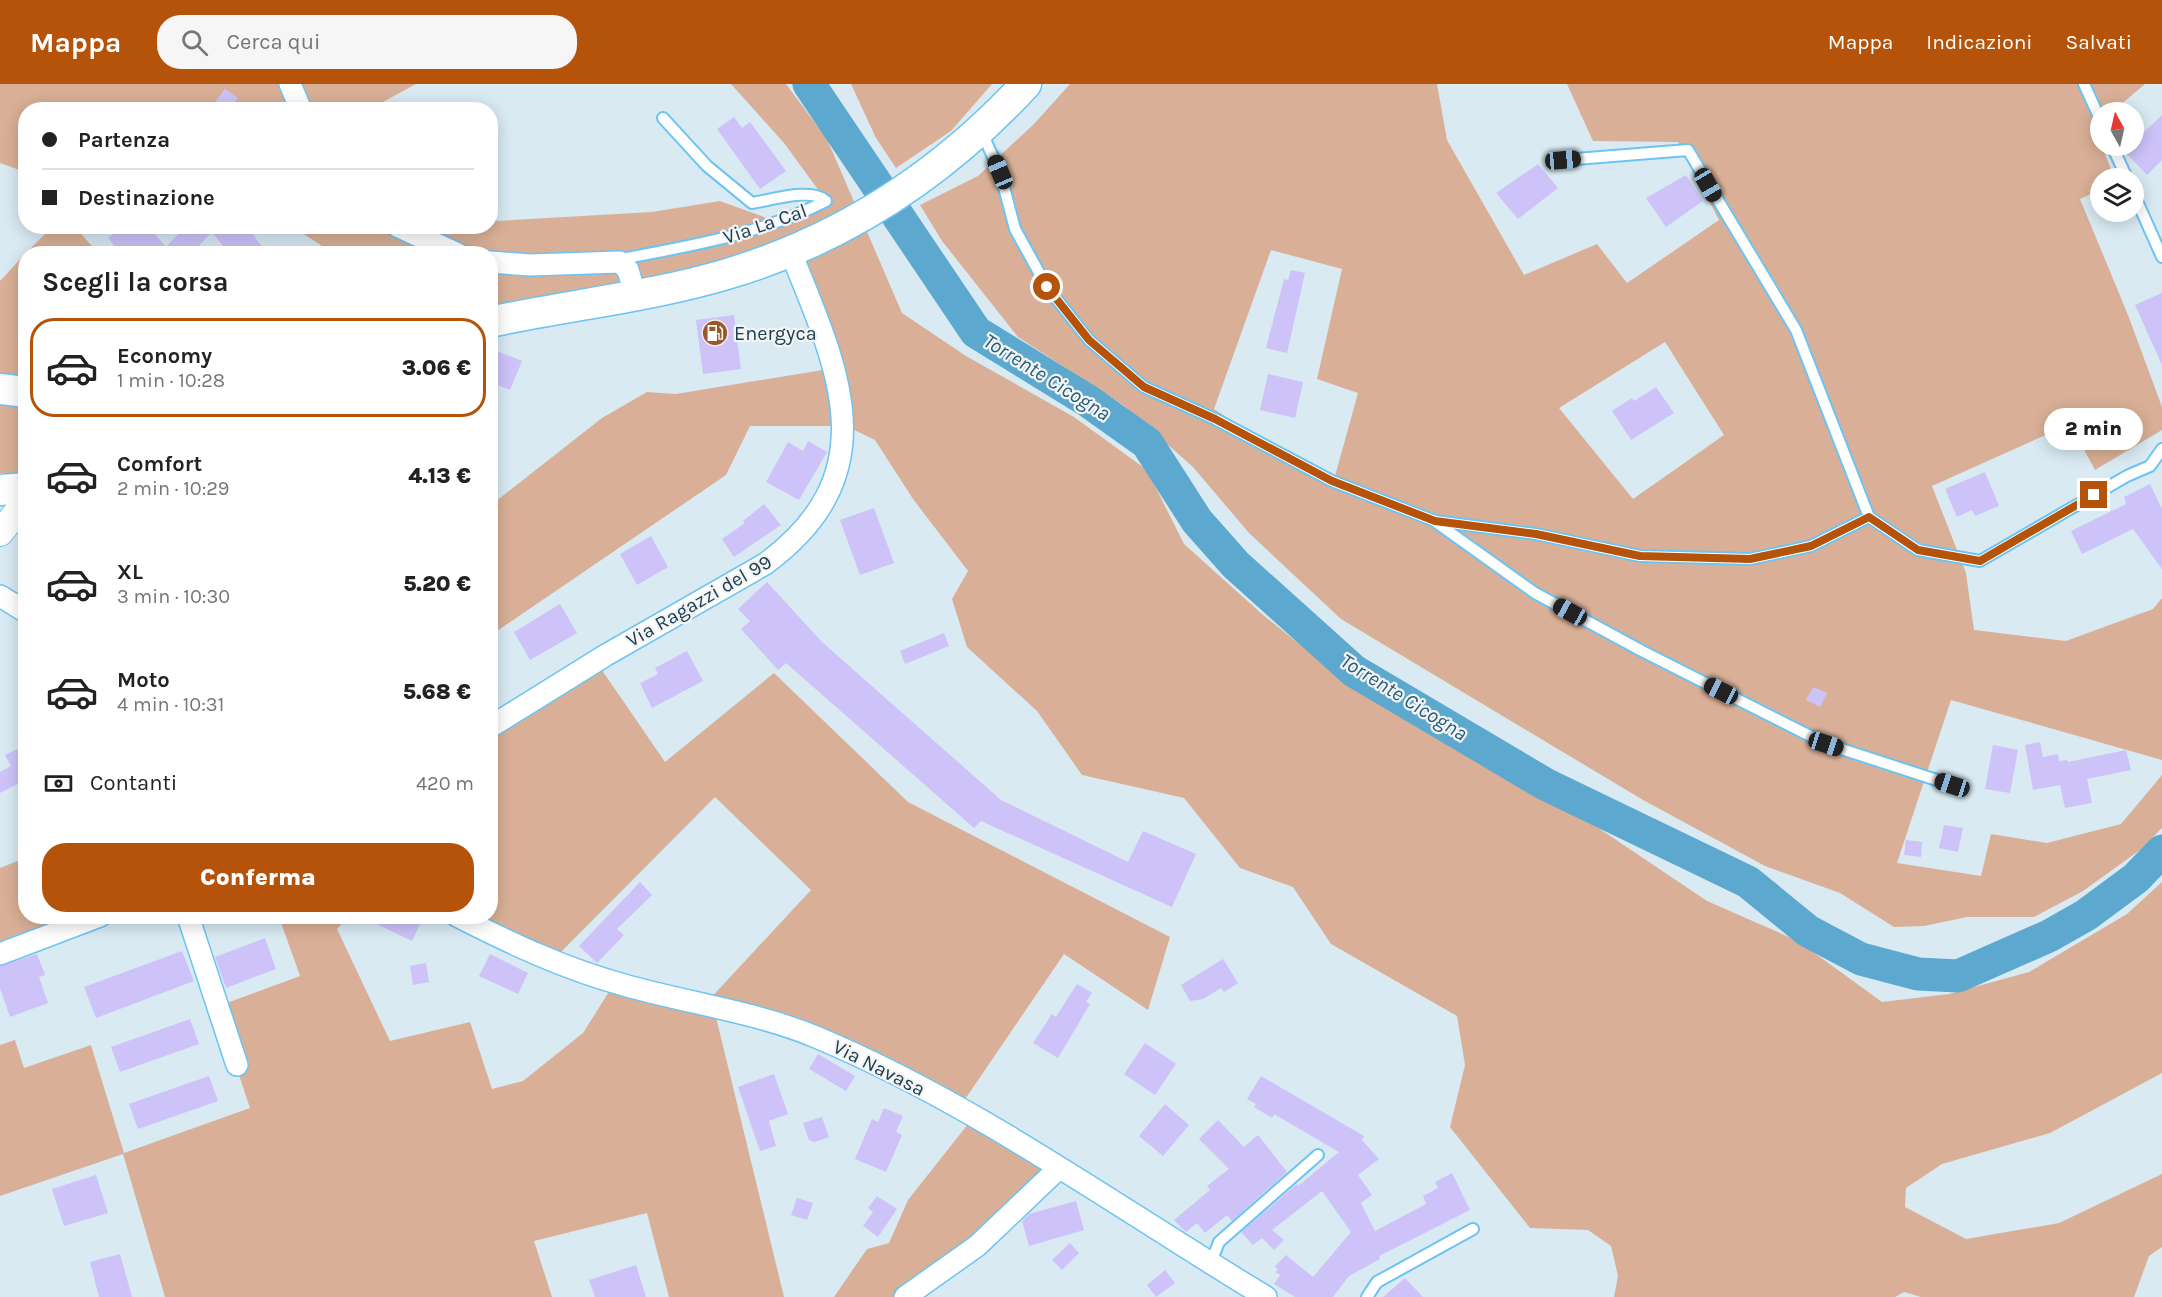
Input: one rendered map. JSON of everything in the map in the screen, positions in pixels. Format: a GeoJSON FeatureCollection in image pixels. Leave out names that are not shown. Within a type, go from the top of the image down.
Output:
{"type":"FeatureCollection","features":[{"type":"Feature","properties":{"kind":"main road"},"geometry":{"type":"LineString","coordinates":[[498,320],[725,275],[791,253],[848,226],[902,193],[943,164],[980,131],[1026,84]]}},
{"type":"Feature","properties":{"kind":"main road"},"geometry":{"type":"LineString","coordinates":[[0,389],[18,391]]}},
{"type":"Feature","properties":{"kind":"main road"},"geometry":{"type":"LineString","coordinates":[[0,490],[18,489]]}},
{"type":"Feature","properties":{"kind":"street"},"geometry":{"type":"LineString","coordinates":[[290,84],[298,102]]}},
{"type":"Feature","properties":{"kind":"street"},"geometry":{"type":"LineString","coordinates":[[414,234],[441,246]]}},
{"type":"Feature","properties":{"kind":"street","name":"Via Ragazzi del 99"},"geometry":{"type":"LineString","coordinates":[[498,722],[606,655],[765,564],[782,552],[810,521],[830,485],[843,439],[844,421],[830,355],[791,253]]}},
{"type":"Feature","properties":{"kind":"street"},"geometry":{"type":"LineString","coordinates":[[498,263],[530,265],[612,260],[620,262],[628,270],[635,294]]}},
{"type":"Feature","properties":{"kind":"street"},"geometry":{"type":"LineString","coordinates":[[0,533],[18,511]]}},
{"type":"Feature","properties":{"kind":"street"},"geometry":{"type":"LineString","coordinates":[[0,596],[18,607]]}},
{"type":"Feature","properties":{"kind":"street"},"geometry":{"type":"LineString","coordinates":[[0,954],[79,924]]}},
{"type":"Feature","properties":{"kind":"street"},"geometry":{"type":"LineString","coordinates":[[191,924],[237,1065]]}},
{"type":"Feature","properties":{"kind":"street","name":"Via Navasa"},"geometry":{"type":"LineString","coordinates":[[473,924],[560,966],[812,1035],[975,1118],[1059,1168],[1210,1265],[1266,1297]]}},
{"type":"Feature","properties":{"kind":"street"},"geometry":{"type":"LineString","coordinates":[[905,1297],[976,1246],[1059,1168]]}},
{"type":"Feature","properties":{"kind":"lane"},"geometry":{"type":"LineString","coordinates":[[2084,84],[2092,102]]}},
{"type":"Feature","properties":{"kind":"lane","name":"Via La Cal"},"geometry":{"type":"LineString","coordinates":[[612,260],[751,232],[826,201],[821,195],[808,193],[752,203],[706,166],[663,118]]}},
{"type":"Feature","properties":{"kind":"lane"},"geometry":{"type":"LineString","coordinates":[[980,131],[1000,172],[1015,229],[1047,287],[1089,340],[1144,387],[1215,419],[1332,481],[1435,521],[1536,534],[1640,556],[1750,559],[1811,546],[1869,517]]}},
{"type":"Feature","properties":{"kind":"lane"},"geometry":{"type":"LineString","coordinates":[[1563,160],[1688,150],[1796,330],[1869,517],[1918,550],[1980,561],[2127,476],[2150,466],[2162,449]]}},
{"type":"Feature","properties":{"kind":"lane"},"geometry":{"type":"LineString","coordinates":[[2144,216],[2162,256]]}},
{"type":"Feature","properties":{"kind":"lane"},"geometry":{"type":"LineString","coordinates":[[1435,521],[1535,593],[1642,651],[1826,744],[1952,785]]}},
{"type":"Feature","properties":{"kind":"lane"},"geometry":{"type":"LineString","coordinates":[[1210,1265],[1219,1242],[1318,1155]]}},
{"type":"Feature","properties":{"kind":"lane"},"geometry":{"type":"LineString","coordinates":[[1367,1297],[1377,1282],[1473,1229]]}},
{"type":"Feature","properties":{"kind":"shaded area"},"geometry":{"type":"Polygon","coordinates":[[[0,84],[416,84],[383,102],[18,102],[18,169],[0,163],[0,84]]]}},
{"type":"Feature","properties":{"kind":"shaded area"},"geometry":{"type":"Polygon","coordinates":[[[731,84],[786,84],[827,139],[902,313],[966,356],[1074,417],[1147,470],[1184,544],[1263,615],[1353,687],[1585,819],[1707,901],[1798,941],[1882,1002],[1949,994],[2029,972],[2127,914],[2162,882],[2162,1073],[2050,1133],[1942,1164],[1906,1188],[1905,1207],[1966,1239],[2059,1223],[2162,1174],[2162,1247],[2149,1256],[2134,1297],[1921,1297],[1904,1292],[1895,1297],[1614,1297],[1618,1276],[1611,1246],[1588,1230],[1530,1228],[1450,1127],[1465,1065],[1457,1016],[1331,944],[1293,887],[1240,868],[1184,798],[1082,775],[1037,711],[967,647],[952,599],[968,571],[913,499],[875,440],[846,426],[750,426],[726,475],[498,630],[498,500],[602,418],[647,392],[676,394],[829,369],[793,249],[498,306],[498,246],[322,246],[304,234],[498,234],[498,221],[652,212],[720,201],[783,224],[830,206],[784,143],[731,84]]]}},
{"type":"Feature","properties":{"kind":"shaded area"},"geometry":{"type":"Polygon","coordinates":[[[851,84],[992,84],[951,131],[896,168],[876,138],[851,84]]]}},
{"type":"Feature","properties":{"kind":"shaded area"},"geometry":{"type":"Polygon","coordinates":[[[1070,84],[1437,84],[1447,140],[1524,275],[1597,244],[1627,283],[1719,220],[1678,142],[1593,141],[1567,84],[2145,84],[2124,102],[2090,102],[2090,156],[2106,156],[2111,168],[2090,168],[2090,194],[2080,199],[2128,315],[2162,407],[2162,430],[2095,470],[2070,424],[1932,486],[1966,573],[1974,630],[2066,641],[2153,609],[2162,598],[2162,760],[1951,700],[1897,863],[1981,876],[1991,834],[2047,843],[2121,824],[2162,775],[2162,828],[2140,850],[2083,891],[2034,917],[1967,917],[1924,926],[1894,927],[1840,893],[1765,866],[1643,800],[1341,619],[1249,533],[1193,467],[1123,405],[1018,337],[942,241],[920,205],[978,176],[1034,124],[1070,84]],[[1271,250],[1214,409],[1332,487],[1358,393],[1317,379],[1342,269],[1271,250]],[[1665,342],[1559,408],[1633,499],[1724,435],[1665,342]]]}},
{"type":"Feature","properties":{"kind":"shaded area"},"geometry":{"type":"Polygon","coordinates":[[[45,234],[81,234],[92,246],[33,246],[45,234]]]}},
{"type":"Feature","properties":{"kind":"shaded area"},"geometry":{"type":"Polygon","coordinates":[[[18,262],[18,473],[14,474],[0,473],[0,281],[18,262]]]}},
{"type":"Feature","properties":{"kind":"shaded area"},"geometry":{"type":"Polygon","coordinates":[[[595,660],[665,762],[774,673],[908,802],[1170,937],[1148,1010],[1064,954],[957,1111],[839,1051],[715,1013],[784,1297],[669,1297],[647,1213],[534,1241],[552,1297],[165,1297],[123,1154],[0,1196],[0,1045],[15,1040],[24,1068],[91,1045],[124,1153],[250,1108],[216,1007],[300,976],[281,924],[342,924],[337,929],[390,1041],[470,1022],[492,1089],[523,1081],[583,1033],[612,987],[707,1002],[811,890],[715,797],[549,964],[460,924],[498,924],[498,721],[595,660]]]}},
{"type":"Feature","properties":{"kind":"shaded area"},"geometry":{"type":"Polygon","coordinates":[[[18,861],[18,924],[58,924],[0,951],[0,868],[18,861]]]}},
{"type":"Feature","properties":{"kind":"shaded area"},"geometry":{"type":"Polygon","coordinates":[[[972,1119],[1059,1174],[910,1297],[834,1297],[867,1249],[889,1243],[908,1200],[972,1119]]]}},
{"type":"Feature","properties":{"kind":"building"},"geometry":{"type":"Polygon","coordinates":[[[225,89],[238,98],[235,102],[215,102],[225,89]]]}},
{"type":"Feature","properties":{"kind":"building"},"geometry":{"type":"Polygon","coordinates":[[[2162,115],[2162,160],[2147,175],[2144,168],[2140,168],[2129,156],[2144,156],[2144,132],[2162,115]]]}},
{"type":"Feature","properties":{"kind":"building"},"geometry":{"type":"Polygon","coordinates":[[[734,117],[742,128],[750,122],[786,171],[760,189],[717,129],[734,117]]]}},
{"type":"Feature","properties":{"kind":"building"},"geometry":{"type":"Polygon","coordinates":[[[1538,164],[1558,188],[1518,219],[1496,193],[1538,164]]]}},
{"type":"Feature","properties":{"kind":"building"},"geometry":{"type":"Polygon","coordinates":[[[1686,175],[1703,201],[1666,227],[1646,198],[1686,175]]]}},
{"type":"Feature","properties":{"kind":"building"},"geometry":{"type":"Polygon","coordinates":[[[113,234],[155,234],[165,246],[114,246],[108,238],[113,234]]]}},
{"type":"Feature","properties":{"kind":"building"},"geometry":{"type":"Polygon","coordinates":[[[178,234],[210,234],[199,246],[167,246],[178,234]]]}},
{"type":"Feature","properties":{"kind":"building"},"geometry":{"type":"Polygon","coordinates":[[[214,234],[253,234],[261,246],[223,246],[214,234]]]}},
{"type":"Feature","properties":{"kind":"building"},"geometry":{"type":"Polygon","coordinates":[[[1291,270],[1305,273],[1287,353],[1266,348],[1284,279],[1288,280],[1291,270]]]}},
{"type":"Feature","properties":{"kind":"building"},"geometry":{"type":"Polygon","coordinates":[[[2162,293],[2162,365],[2135,305],[2162,293]]]}},
{"type":"Feature","properties":{"kind":"building"},"geometry":{"type":"Polygon","coordinates":[[[734,315],[741,369],[703,374],[696,320],[734,315]]]}},
{"type":"Feature","properties":{"kind":"building"},"geometry":{"type":"Polygon","coordinates":[[[498,351],[522,361],[510,390],[498,385],[498,351]]]}},
{"type":"Feature","properties":{"kind":"building"},"geometry":{"type":"Polygon","coordinates":[[[1268,374],[1303,382],[1295,418],[1260,410],[1268,374]]]}},
{"type":"Feature","properties":{"kind":"building"},"geometry":{"type":"Polygon","coordinates":[[[1656,387],[1674,413],[1631,440],[1612,411],[1632,398],[1634,401],[1656,387]]]}},
{"type":"Feature","properties":{"kind":"building"},"geometry":{"type":"Polygon","coordinates":[[[808,441],[827,452],[799,500],[766,482],[788,442],[803,451],[808,441]]]}},
{"type":"Feature","properties":{"kind":"building"},"geometry":{"type":"Polygon","coordinates":[[[1985,472],[1999,506],[1975,516],[1972,510],[1957,517],[1945,489],[1985,472]]]}},
{"type":"Feature","properties":{"kind":"building"},"geometry":{"type":"Polygon","coordinates":[[[2150,484],[2162,509],[2162,569],[2133,529],[2082,554],[2071,531],[2126,504],[2124,497],[2150,484]]]}},
{"type":"Feature","properties":{"kind":"building"},"geometry":{"type":"Polygon","coordinates":[[[764,504],[781,525],[734,557],[722,539],[745,523],[743,521],[764,504]]]}},
{"type":"Feature","properties":{"kind":"building"},"geometry":{"type":"Polygon","coordinates":[[[874,508],[894,563],[860,575],[840,520],[874,508]]]}},
{"type":"Feature","properties":{"kind":"building"},"geometry":{"type":"Polygon","coordinates":[[[651,536],[668,567],[637,585],[620,554],[651,536]]]}},
{"type":"Feature","properties":{"kind":"building"},"geometry":{"type":"Polygon","coordinates":[[[767,582],[822,642],[1001,800],[1128,862],[1143,831],[1196,854],[1172,907],[981,821],[974,828],[786,663],[778,670],[741,629],[750,621],[738,609],[767,582]]]}},
{"type":"Feature","properties":{"kind":"building"},"geometry":{"type":"Polygon","coordinates":[[[560,604],[577,633],[530,660],[514,632],[560,604]]]}},
{"type":"Feature","properties":{"kind":"building"},"geometry":{"type":"Polygon","coordinates":[[[944,633],[949,646],[905,664],[900,651],[944,633]]]}},
{"type":"Feature","properties":{"kind":"building"},"geometry":{"type":"Polygon","coordinates":[[[687,651],[703,681],[652,708],[640,683],[658,674],[655,668],[687,651]]]}},
{"type":"Feature","properties":{"kind":"building"},"geometry":{"type":"Polygon","coordinates":[[[1813,687],[1827,693],[1820,707],[1806,700],[1813,687]]]}},
{"type":"Feature","properties":{"kind":"building"},"geometry":{"type":"Polygon","coordinates":[[[2040,742],[2043,757],[2058,754],[2059,761],[2067,760],[2068,762],[2126,750],[2131,770],[2087,779],[2092,803],[2065,808],[2060,785],[2033,790],[2025,745],[2040,742]]]}},
{"type":"Feature","properties":{"kind":"building"},"geometry":{"type":"Polygon","coordinates":[[[1993,745],[2018,750],[2010,793],[1985,789],[1993,745]]]}},
{"type":"Feature","properties":{"kind":"building"},"geometry":{"type":"Polygon","coordinates":[[[18,749],[18,784],[0,793],[0,772],[11,766],[5,755],[18,749]]]}},
{"type":"Feature","properties":{"kind":"building"},"geometry":{"type":"Polygon","coordinates":[[[1944,825],[1963,828],[1958,852],[1939,848],[1944,825]]]}},
{"type":"Feature","properties":{"kind":"building"},"geometry":{"type":"Polygon","coordinates":[[[1906,840],[1922,842],[1921,857],[1904,855],[1906,840]]]}},
{"type":"Feature","properties":{"kind":"building"},"geometry":{"type":"Polygon","coordinates":[[[640,882],[652,895],[617,929],[624,935],[597,963],[579,946],[640,882]]]}},
{"type":"Feature","properties":{"kind":"building"},"geometry":{"type":"Polygon","coordinates":[[[377,924],[420,924],[412,941],[377,924]]]}},
{"type":"Feature","properties":{"kind":"building"},"geometry":{"type":"Polygon","coordinates":[[[265,938],[276,969],[226,988],[215,957],[265,938]]]}},
{"type":"Feature","properties":{"kind":"building"},"geometry":{"type":"Polygon","coordinates":[[[182,951],[194,981],[96,1018],[84,987],[182,951]]]}},
{"type":"Feature","properties":{"kind":"building"},"geometry":{"type":"Polygon","coordinates":[[[37,954],[45,975],[39,977],[48,1003],[10,1017],[0,988],[0,966],[37,954]]]}},
{"type":"Feature","properties":{"kind":"building"},"geometry":{"type":"Polygon","coordinates":[[[490,954],[528,973],[518,994],[479,976],[490,954]]]}},
{"type":"Feature","properties":{"kind":"building"},"geometry":{"type":"Polygon","coordinates":[[[1223,959],[1238,983],[1224,992],[1221,988],[1203,999],[1190,1001],[1181,985],[1223,959]]]}},
{"type":"Feature","properties":{"kind":"building"},"geometry":{"type":"Polygon","coordinates":[[[426,963],[429,982],[413,985],[410,966],[426,963]]]}},
{"type":"Feature","properties":{"kind":"building"},"geometry":{"type":"Polygon","coordinates":[[[1077,984],[1092,993],[1086,1002],[1090,1004],[1058,1058],[1033,1043],[1052,1014],[1056,1017],[1077,984]]]}},
{"type":"Feature","properties":{"kind":"building"},"geometry":{"type":"Polygon","coordinates":[[[190,1019],[199,1044],[120,1072],[111,1047],[190,1019]]]}},
{"type":"Feature","properties":{"kind":"building"},"geometry":{"type":"Polygon","coordinates":[[[1145,1043],[1176,1064],[1155,1095],[1124,1074],[1145,1043]]]}},
{"type":"Feature","properties":{"kind":"building"},"geometry":{"type":"Polygon","coordinates":[[[818,1054],[855,1076],[846,1091],[809,1069],[818,1054]]]}},
{"type":"Feature","properties":{"kind":"building"},"geometry":{"type":"Polygon","coordinates":[[[774,1074],[788,1114],[769,1121],[776,1146],[760,1151],[738,1087],[774,1074]]]}},
{"type":"Feature","properties":{"kind":"building"},"geometry":{"type":"Polygon","coordinates":[[[209,1076],[218,1101],[138,1129],[129,1104],[209,1076]]]}},
{"type":"Feature","properties":{"kind":"building"},"geometry":{"type":"Polygon","coordinates":[[[1261,1076],[1364,1136],[1362,1140],[1379,1159],[1358,1175],[1372,1195],[1361,1203],[1375,1231],[1426,1204],[1423,1196],[1438,1188],[1435,1182],[1452,1173],[1470,1210],[1379,1256],[1380,1259],[1349,1276],[1333,1297],[1295,1297],[1274,1284],[1280,1275],[1275,1272],[1278,1270],[1275,1266],[1286,1255],[1313,1277],[1351,1232],[1322,1191],[1272,1230],[1284,1240],[1274,1250],[1262,1238],[1253,1245],[1241,1232],[1339,1152],[1274,1114],[1272,1118],[1254,1107],[1256,1104],[1247,1099],[1261,1076]]]}},
{"type":"Feature","properties":{"kind":"building"},"geometry":{"type":"Polygon","coordinates":[[[1165,1104],[1189,1125],[1163,1156],[1139,1136],[1165,1104]]]}},
{"type":"Feature","properties":{"kind":"building"},"geometry":{"type":"Polygon","coordinates":[[[884,1108],[903,1116],[896,1132],[902,1135],[886,1172],[855,1159],[872,1119],[878,1122],[884,1108]]]}},
{"type":"Feature","properties":{"kind":"building"},"geometry":{"type":"Polygon","coordinates":[[[822,1117],[829,1137],[815,1142],[809,1140],[803,1123],[822,1117]]]}},
{"type":"Feature","properties":{"kind":"building"},"geometry":{"type":"Polygon","coordinates":[[[1218,1120],[1244,1147],[1258,1135],[1287,1172],[1232,1221],[1227,1215],[1205,1233],[1197,1223],[1186,1232],[1174,1220],[1210,1190],[1207,1186],[1229,1169],[1199,1139],[1218,1120]]]}},
{"type":"Feature","properties":{"kind":"building"},"geometry":{"type":"Polygon","coordinates":[[[96,1175],[108,1213],[64,1226],[52,1189],[96,1175]]]}},
{"type":"Feature","properties":{"kind":"building"},"geometry":{"type":"Polygon","coordinates":[[[877,1196],[897,1209],[878,1237],[863,1226],[873,1212],[868,1208],[877,1196]]]}},
{"type":"Feature","properties":{"kind":"building"},"geometry":{"type":"Polygon","coordinates":[[[797,1198],[813,1203],[807,1220],[791,1215],[797,1198]]]}},
{"type":"Feature","properties":{"kind":"building"},"geometry":{"type":"Polygon","coordinates":[[[1076,1201],[1084,1230],[1029,1246],[1022,1221],[1029,1214],[1076,1201]]]}},
{"type":"Feature","properties":{"kind":"building"},"geometry":{"type":"Polygon","coordinates":[[[1070,1243],[1079,1253],[1062,1270],[1052,1260],[1070,1243]]]}},
{"type":"Feature","properties":{"kind":"building"},"geometry":{"type":"Polygon","coordinates":[[[120,1254],[132,1297],[99,1297],[90,1262],[120,1254]]]}},
{"type":"Feature","properties":{"kind":"building"},"geometry":{"type":"Polygon","coordinates":[[[636,1265],[646,1297],[595,1297],[589,1280],[636,1265]]]}},
{"type":"Feature","properties":{"kind":"building"},"geometry":{"type":"Polygon","coordinates":[[[1165,1270],[1175,1283],[1156,1297],[1147,1285],[1165,1270]]]}},
{"type":"Feature","properties":{"kind":"building"},"geometry":{"type":"Polygon","coordinates":[[[1405,1278],[1423,1297],[1383,1297],[1405,1278]]]}},
{"type":"Feature","properties":{"kind":"waterway","name":"Torrente Cicogna"},"geometry":{"type":"LineString","coordinates":[[809,84],[976,332],[1088,401],[1147,443],[1197,521],[1236,565],[1354,671],[1545,784],[1748,882],[1808,931],[1861,959],[1918,974],[1958,976],[2049,936],[2086,915],[2136,878],[2162,851]]}},
{"type":"Feature","properties":{"kind":"place","name":"Energyca"},"geometry":{"type":"Point","coordinates":[715,333]}},
{"type":"Feature","properties":{"kind":"route"},"geometry":{"type":"LineString","coordinates":[[1047,287],[1089,340],[1144,387],[1215,419],[1332,481],[1435,521],[1536,534],[1640,556],[1750,559],[1811,546],[1869,517],[1918,550],[1980,561],[2094,495]]}}]}
